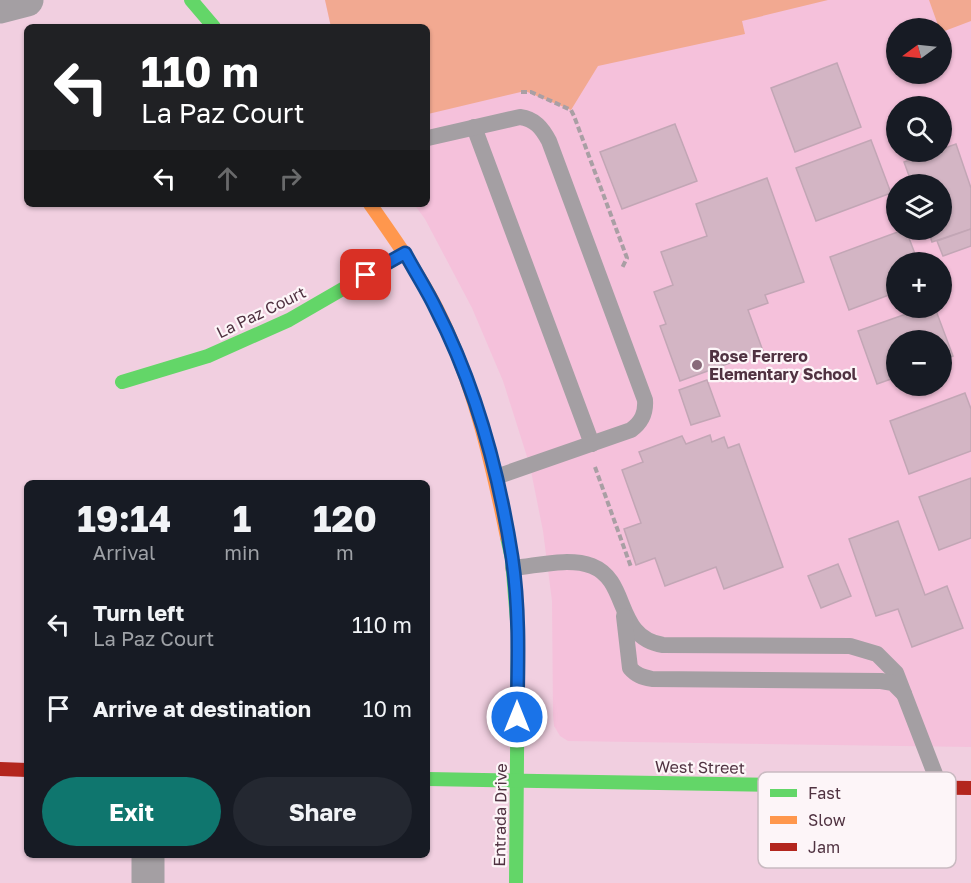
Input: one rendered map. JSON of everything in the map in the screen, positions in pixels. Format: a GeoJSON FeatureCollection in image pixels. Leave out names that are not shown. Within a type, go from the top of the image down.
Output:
{"type":"FeatureCollection","features":[{"type":"Feature","properties":{"kind":"street"},"geometry":{"type":"LineString","coordinates":[[0,8],[27,0]]}},
{"type":"Feature","properties":{"kind":"street"},"geometry":{"type":"LineString","coordinates":[[191,0],[211,24]]}},
{"type":"Feature","properties":{"kind":"street","name":"Entrada Drive"},"geometry":{"type":"LineString","coordinates":[[372,207],[405,253],[437,309],[470,387],[496,477],[513,568],[518,633],[516,883]]}},
{"type":"Feature","properties":{"kind":"street","name":"La Paz Court"},"geometry":{"type":"LineString","coordinates":[[122,382],[208,356],[289,320],[405,253]]}},
{"type":"Feature","properties":{"kind":"street"},"geometry":{"type":"LineString","coordinates":[[0,770],[24,770]]}},
{"type":"Feature","properties":{"kind":"street","name":"West Street"},"geometry":{"type":"LineString","coordinates":[[430,779],[758,784]]}},
{"type":"Feature","properties":{"kind":"street","name":"West Street"},"geometry":{"type":"LineString","coordinates":[[956,788],[971,788]]}},
{"type":"Feature","properties":{"kind":"street"},"geometry":{"type":"LineString","coordinates":[[148,858],[148,883]]}},
{"type":"Feature","properties":{"kind":"lane"},"geometry":{"type":"LineString","coordinates":[[430,138],[520,117],[534,121],[544,132],[642,392],[645,407],[637,426],[625,432],[496,477]]}},
{"type":"Feature","properties":{"kind":"lane"},"geometry":{"type":"LineString","coordinates":[[474,127],[592,444]]}},
{"type":"Feature","properties":{"kind":"lane"},"geometry":{"type":"LineString","coordinates":[[513,568],[564,563],[593,566],[610,581],[636,632],[642,639],[652,643],[663,645],[850,646],[877,654],[888,662],[896,673],[934,772]]}},
{"type":"Feature","properties":{"kind":"lane"},"geometry":{"type":"LineString","coordinates":[[622,604],[630,668],[642,677],[652,679],[881,681],[893,683],[905,694]]}},
{"type":"Feature","properties":{"kind":"path"},"geometry":{"type":"LineString","coordinates":[[594,465],[632,570]]}},
{"type":"Feature","properties":{"kind":"shaded area","name":"Rose Ferrero Elementary School"},"geometry":{"type":"Polygon","coordinates":[[[325,0],[971,0],[971,747],[568,741],[560,736],[554,726],[553,715],[552,601],[543,531],[530,466],[503,381],[472,308],[425,219],[416,207],[430,207],[430,24],[330,24],[325,0]]]}},
{"type":"Feature","properties":{"kind":"shaded area"},"geometry":{"type":"Polygon","coordinates":[[[325,0],[828,0],[742,21],[745,34],[598,66],[571,110],[525,91],[430,114],[430,24],[330,24],[325,0]]]}},
{"type":"Feature","properties":{"kind":"shaded area"},"geometry":{"type":"Polygon","coordinates":[[[929,0],[971,0],[971,21],[952,28],[952,18],[935,18],[929,0]]]}},
{"type":"Feature","properties":{"kind":"building"},"geometry":{"type":"Polygon","coordinates":[[[837,63],[861,127],[795,152],[771,88],[837,63]]]}},
{"type":"Feature","properties":{"kind":"building"},"geometry":{"type":"Polygon","coordinates":[[[675,124],[697,181],[622,209],[600,152],[675,124]]]}},
{"type":"Feature","properties":{"kind":"building"},"geometry":{"type":"Polygon","coordinates":[[[871,140],[886,180],[886,195],[816,221],[796,168],[871,140]]]}},
{"type":"Feature","properties":{"kind":"building"},"geometry":{"type":"Polygon","coordinates":[[[956,144],[971,188],[971,229],[952,235],[952,174],[908,174],[904,162],[952,162],[952,145],[956,144]]]}},
{"type":"Feature","properties":{"kind":"building"},"geometry":{"type":"Polygon","coordinates":[[[767,178],[804,282],[765,295],[768,303],[748,310],[763,351],[680,381],[660,326],[666,324],[654,292],[673,285],[661,252],[707,236],[696,204],[767,178]]]}},
{"type":"Feature","properties":{"kind":"building"},"geometry":{"type":"Polygon","coordinates":[[[971,229],[971,246],[952,253],[941,252],[937,241],[952,240],[952,236],[971,229]]]}},
{"type":"Feature","properties":{"kind":"building"},"geometry":{"type":"Polygon","coordinates":[[[886,236],[886,240],[910,240],[914,252],[886,252],[886,296],[849,310],[830,257],[886,236]]]}},
{"type":"Feature","properties":{"kind":"building"},"geometry":{"type":"Polygon","coordinates":[[[895,318],[939,318],[943,330],[886,330],[886,381],[877,384],[858,331],[895,318]]]}},
{"type":"Feature","properties":{"kind":"building"},"geometry":{"type":"Polygon","coordinates":[[[707,380],[720,416],[691,425],[679,390],[707,380]]]}},
{"type":"Feature","properties":{"kind":"building"},"geometry":{"type":"Polygon","coordinates":[[[965,393],[971,409],[971,451],[909,474],[890,421],[965,393]]]}},
{"type":"Feature","properties":{"kind":"building"},"geometry":{"type":"Polygon","coordinates":[[[710,435],[712,442],[724,437],[728,448],[739,444],[783,567],[724,589],[716,567],[665,586],[655,558],[636,565],[624,529],[641,523],[622,470],[643,462],[639,452],[682,436],[686,444],[710,435]]]}},
{"type":"Feature","properties":{"kind":"building"},"geometry":{"type":"Polygon","coordinates":[[[971,478],[971,538],[939,550],[919,497],[971,478]]]}},
{"type":"Feature","properties":{"kind":"building"},"geometry":{"type":"Polygon","coordinates":[[[898,521],[925,595],[947,586],[963,628],[912,647],[898,609],[876,616],[849,539],[898,521]]]}},
{"type":"Feature","properties":{"kind":"building"},"geometry":{"type":"Polygon","coordinates":[[[838,564],[851,596],[821,608],[808,576],[838,564]]]}},
{"type":"Feature","properties":{"kind":"traffic: fast"},"geometry":{"type":"LineString","coordinates":[[191,0],[211,24]]}},
{"type":"Feature","properties":{"kind":"traffic: fast"},"geometry":{"type":"LineString","coordinates":[[122,382],[208,356],[289,320],[405,253]]}},
{"type":"Feature","properties":{"kind":"traffic: fast"},"geometry":{"type":"LineString","coordinates":[[507,537],[512,559],[518,633],[516,883]]}},
{"type":"Feature","properties":{"kind":"traffic: fast"},"geometry":{"type":"LineString","coordinates":[[430,779],[758,785]]}},
{"type":"Feature","properties":{"kind":"traffic: slow"},"geometry":{"type":"LineString","coordinates":[[372,207],[422,282],[450,336],[471,392],[507,537]]}},
{"type":"Feature","properties":{"kind":"traffic: jam"},"geometry":{"type":"LineString","coordinates":[[0,769],[24,770]]}},
{"type":"Feature","properties":{"kind":"traffic: jam"},"geometry":{"type":"LineString","coordinates":[[956,788],[971,788]]}},
{"type":"Feature","properties":{"kind":"place","name":"Rose Ferrero Elementary School"},"geometry":{"type":"Point","coordinates":[697,365]}},
{"type":"Feature","properties":{"kind":"route"},"geometry":{"type":"LineString","coordinates":[[366,275],[405,253],[437,309],[470,387],[494,471],[512,560],[518,633],[517,717]]}}]}
